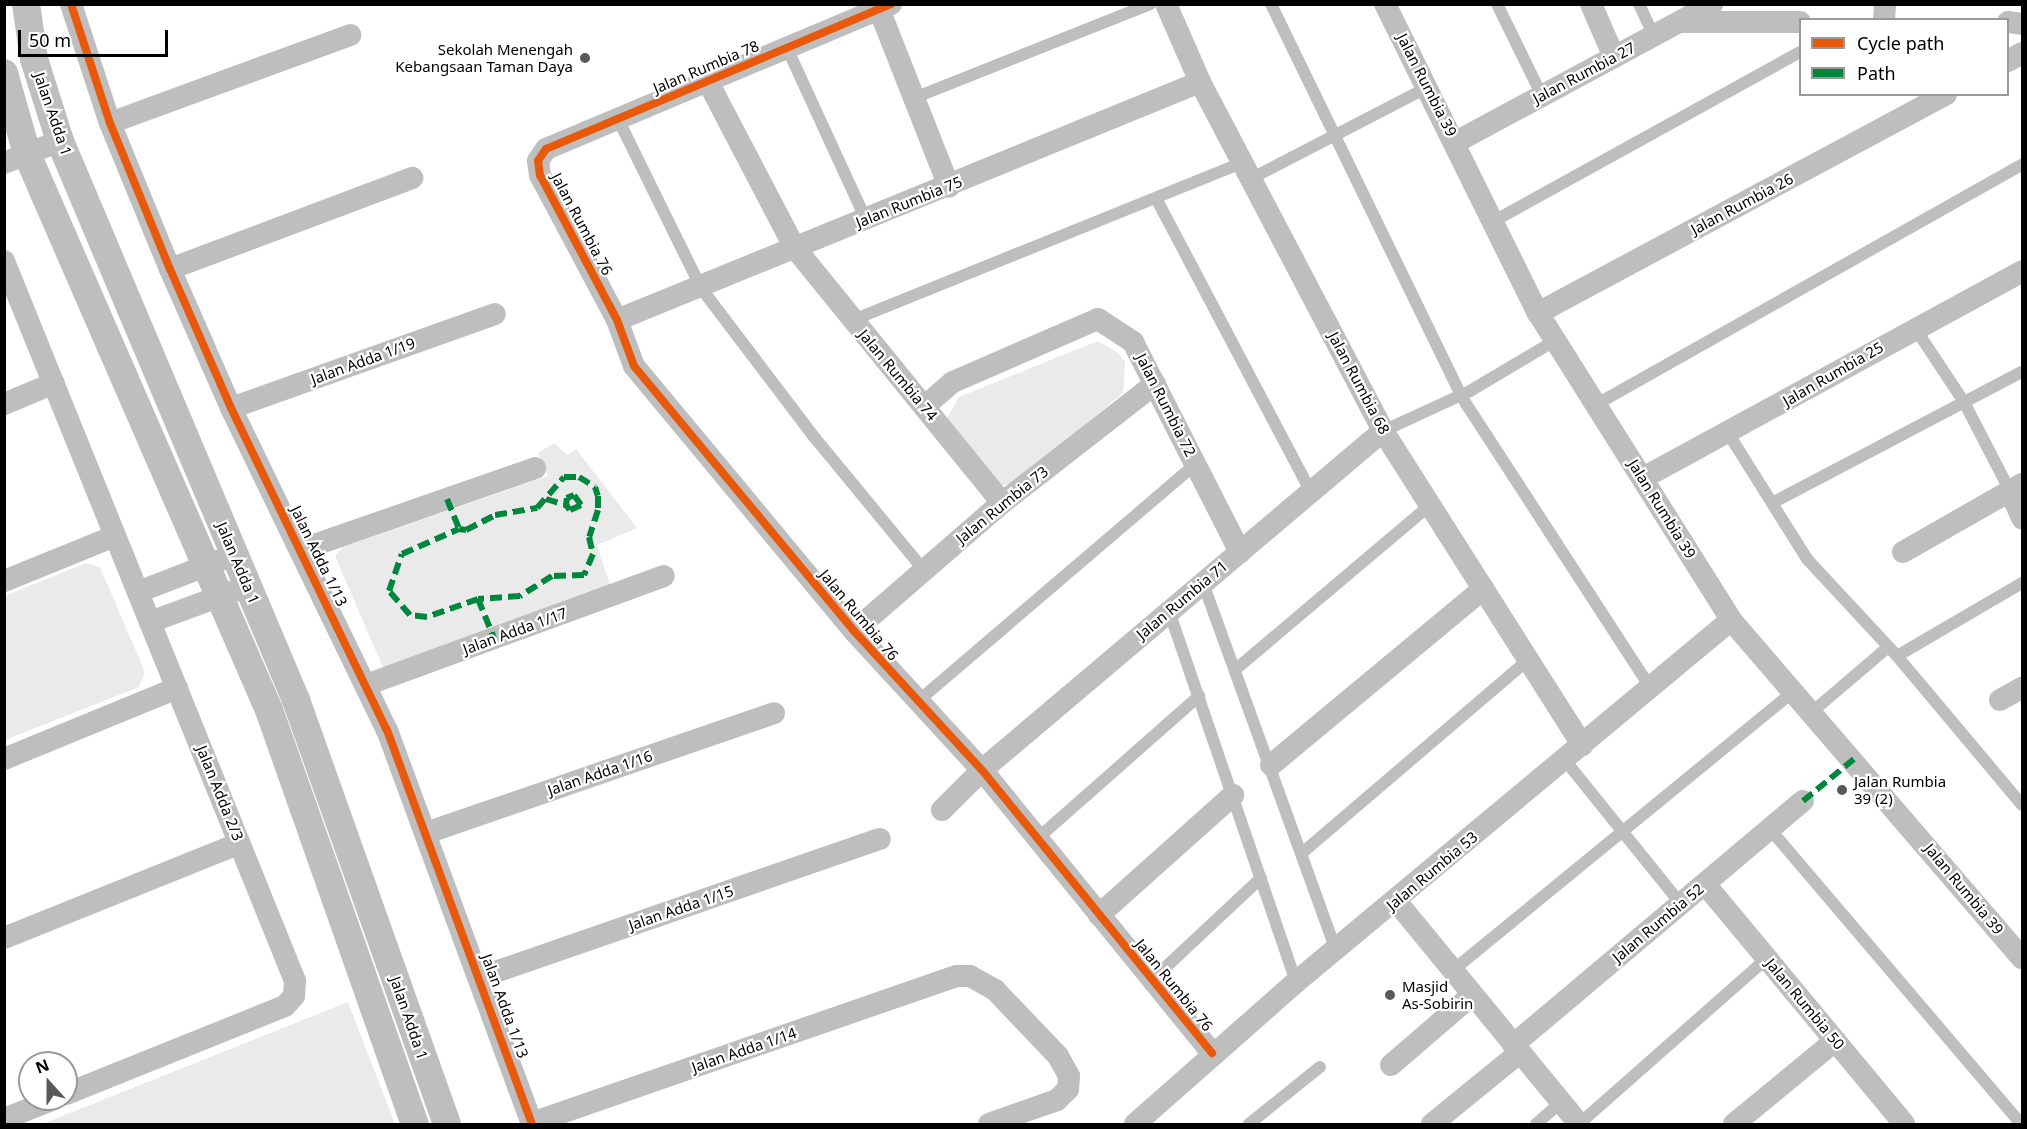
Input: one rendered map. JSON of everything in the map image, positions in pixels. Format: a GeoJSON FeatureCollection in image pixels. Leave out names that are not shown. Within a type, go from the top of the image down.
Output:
{"type":"FeatureCollection","features":[{"type":"Feature","properties":{"kind":"street","name":"Jalan Adda 1"},"geometry":{"type":"LineString","coordinates":[[26,4],[34,59],[60,141],[296,700],[447,1125]]}},
{"type":"Feature","properties":{"kind":"street","name":"Jalan Adda 1/13"},"geometry":{"type":"LineString","coordinates":[[70,4],[110,123],[170,269],[231,408],[366,685],[426,832],[481,977],[532,1124]]}},
{"type":"Feature","properties":{"kind":"street","name":"Jalan Rumbia 68"},"geometry":{"type":"LineString","coordinates":[[1166,4],[1200,82],[1383,431],[1528,660],[1573,752]]}},
{"type":"Feature","properties":{"kind":"street","name":"Jalan Rumbia 39"},"geometry":{"type":"LineString","coordinates":[[1385,4],[1456,142],[1538,313],[1731,620],[2019,947]]}},
{"type":"Feature","properties":{"kind":"street"},"geometry":{"type":"LineString","coordinates":[[1591,4],[1614,57]]}},
{"type":"Feature","properties":{"kind":"street","name":"Jalan Rumbia 27"},"geometry":{"type":"LineString","coordinates":[[1456,142],[1712,4]]}},
{"type":"Feature","properties":{"kind":"street","name":"Jalan Rumbia 78"},"geometry":{"type":"LineString","coordinates":[[537,161],[546,149],[706,80],[885,7],[914,98],[949,187]]}},
{"type":"Feature","properties":{"kind":"street"},"geometry":{"type":"LineString","coordinates":[[1680,22],[1799,22]]}},
{"type":"Feature","properties":{"kind":"street"},"geometry":{"type":"LineString","coordinates":[[110,123],[350,35]]}},
{"type":"Feature","properties":{"kind":"street","name":"Jalan Adda 1"},"geometry":{"type":"LineString","coordinates":[[4,73],[16,159],[206,565],[269,710],[415,1125]]}},
{"type":"Feature","properties":{"kind":"street","name":"Jalan Rumbia 74"},"geometry":{"type":"LineString","coordinates":[[706,80],[795,248],[1002,503]]}},
{"type":"Feature","properties":{"kind":"street","name":"Jalan Rumbia 75"},"geometry":{"type":"LineString","coordinates":[[617,320],[949,187],[1200,82]]}},
{"type":"Feature","properties":{"kind":"street","name":"Jalan Rumbia 26"},"geometry":{"type":"LineString","coordinates":[[1538,313],[1942,96]]}},
{"type":"Feature","properties":{"kind":"street"},"geometry":{"type":"LineString","coordinates":[[16,159],[60,141]]}},
{"type":"Feature","properties":{"kind":"street","name":"Jalan Rumbia 76"},"geometry":{"type":"LineString","coordinates":[[537,161],[540,175],[617,320],[634,366],[854,631],[982,770],[1212,1053]]}},
{"type":"Feature","properties":{"kind":"street"},"geometry":{"type":"LineString","coordinates":[[170,269],[412,178]]}},
{"type":"Feature","properties":{"kind":"street"},"geometry":{"type":"LineString","coordinates":[[4,261],[115,536],[4,581]]}},
{"type":"Feature","properties":{"kind":"street","name":"Jalan Rumbia 25"},"geometry":{"type":"LineString","coordinates":[[1643,478],[2022,271]]}},
{"type":"Feature","properties":{"kind":"street","name":"Jalan Adda 1/19"},"geometry":{"type":"LineString","coordinates":[[231,408],[495,314]]}},
{"type":"Feature","properties":{"kind":"street","name":"Jalan Rumbia 72"},"geometry":{"type":"LineString","coordinates":[[925,406],[953,382],[1098,319],[1133,342],[1240,552]]}},
{"type":"Feature","properties":{"kind":"street"},"geometry":{"type":"LineString","coordinates":[[4,404],[54,383]]}},
{"type":"Feature","properties":{"kind":"street","name":"Jalan Rumbia 73"},"geometry":{"type":"LineString","coordinates":[[854,631],[1002,503],[1155,384]]}},
{"type":"Feature","properties":{"kind":"street","name":"Jalan Rumbia 71"},"geometry":{"type":"LineString","coordinates":[[942,810],[982,770],[1383,431]]}},
{"type":"Feature","properties":{"kind":"street"},"geometry":{"type":"LineString","coordinates":[[300,550],[535,468]]}},
{"type":"Feature","properties":{"kind":"street"},"geometry":{"type":"LineString","coordinates":[[1903,552],[2016,488],[2022,518]]}},
{"type":"Feature","properties":{"kind":"street","name":"Jalan Adda 2/3"},"geometry":{"type":"LineString","coordinates":[[78,1089],[285,1006],[294,996],[295,981],[115,536]]}},
{"type":"Feature","properties":{"kind":"street"},"geometry":{"type":"LineString","coordinates":[[138,592],[234,555]]}},
{"type":"Feature","properties":{"kind":"street","name":"Jalan Adda 1/17"},"geometry":{"type":"LineString","coordinates":[[366,685],[664,576]]}},
{"type":"Feature","properties":{"kind":"street"},"geometry":{"type":"LineString","coordinates":[[150,622],[248,586]]}},
{"type":"Feature","properties":{"kind":"street"},"geometry":{"type":"LineString","coordinates":[[1271,765],[1483,589]]}},
{"type":"Feature","properties":{"kind":"street","name":"Jalan Rumbia 53"},"geometry":{"type":"LineString","coordinates":[[1135,1125],[1212,1053],[1731,620]]}},
{"type":"Feature","properties":{"kind":"street"},"geometry":{"type":"LineString","coordinates":[[4,759],[177,688]]}},
{"type":"Feature","properties":{"kind":"street"},"geometry":{"type":"LineString","coordinates":[[2000,700],[2022,688]]}},
{"type":"Feature","properties":{"kind":"street","name":"Jalan Adda 1/16"},"geometry":{"type":"LineString","coordinates":[[426,832],[774,713]]}},
{"type":"Feature","properties":{"kind":"street"},"geometry":{"type":"LineString","coordinates":[[1099,915],[1233,795]]}},
{"type":"Feature","properties":{"kind":"street","name":"Jalan Rumbia 52"},"geometry":{"type":"LineString","coordinates":[[1432,1125],[1681,904],[1803,801]]}},
{"type":"Feature","properties":{"kind":"street","name":"Jalan Adda 1/15"},"geometry":{"type":"LineString","coordinates":[[481,977],[880,839]]}},
{"type":"Feature","properties":{"kind":"street"},"geometry":{"type":"LineString","coordinates":[[4,938],[240,843]]}},
{"type":"Feature","properties":{"kind":"street","name":"Jalan Rumbia 50"},"geometry":{"type":"LineString","coordinates":[[1705,884],[1901,1123]]}},
{"type":"Feature","properties":{"kind":"street"},"geometry":{"type":"LineString","coordinates":[[1396,901],[1579,1125]]}},
{"type":"Feature","properties":{"kind":"street","name":"Jalan Adda 1/14"},"geometry":{"type":"LineString","coordinates":[[532,1124],[957,976],[976,978],[995,990],[1058,1056],[1069,1076],[1068,1089],[1057,1100],[990,1125]]}},
{"type":"Feature","properties":{"kind":"street"},"geometry":{"type":"LineString","coordinates":[[1391,1065],[1472,995]]}},
{"type":"Feature","properties":{"kind":"street"},"geometry":{"type":"LineString","coordinates":[[1734,1125],[1835,1041]]}},
{"type":"Feature","properties":{"kind":"street"},"geometry":{"type":"LineString","coordinates":[[4,1119],[24,1111]]}},
{"type":"Feature","properties":{"kind":"lane"},"geometry":{"type":"LineString","coordinates":[[914,98],[1150,4]]}},
{"type":"Feature","properties":{"kind":"lane"},"geometry":{"type":"LineString","coordinates":[[1271,4],[1461,396],[1650,687]]}},
{"type":"Feature","properties":{"kind":"lane"},"geometry":{"type":"LineString","coordinates":[[1497,4],[1542,96]]}},
{"type":"Feature","properties":{"kind":"lane"},"geometry":{"type":"LineString","coordinates":[[1639,4],[1654,36]]}},
{"type":"Feature","properties":{"kind":"lane"},"geometry":{"type":"LineString","coordinates":[[787,48],[866,220]]}},
{"type":"Feature","properties":{"kind":"lane"},"geometry":{"type":"LineString","coordinates":[[1494,221],[1799,53]]}},
{"type":"Feature","properties":{"kind":"lane"},"geometry":{"type":"LineString","coordinates":[[853,320],[1157,200],[1246,171],[1333,135],[1428,87]]}},
{"type":"Feature","properties":{"kind":"lane"},"geometry":{"type":"LineString","coordinates":[[618,119],[701,288],[815,438],[924,570]]}},
{"type":"Feature","properties":{"kind":"lane"},"geometry":{"type":"LineString","coordinates":[[1597,404],[2022,165]]}},
{"type":"Feature","properties":{"kind":"lane"},"geometry":{"type":"LineString","coordinates":[[1157,200],[1311,492]]}},
{"type":"Feature","properties":{"kind":"lane"},"geometry":{"type":"LineString","coordinates":[[1915,328],[1964,402],[2016,488]]}},
{"type":"Feature","properties":{"kind":"lane"},"geometry":{"type":"LineString","coordinates":[[1383,431],[1461,396],[1556,340]]}},
{"type":"Feature","properties":{"kind":"lane"},"geometry":{"type":"LineString","coordinates":[[1772,503],[2022,372]]}},
{"type":"Feature","properties":{"kind":"lane"},"geometry":{"type":"LineString","coordinates":[[1728,433],[1807,559],[1892,652],[2021,801]]}},
{"type":"Feature","properties":{"kind":"lane"},"geometry":{"type":"LineString","coordinates":[[917,702],[1196,464]]}},
{"type":"Feature","properties":{"kind":"lane"},"geometry":{"type":"LineString","coordinates":[[1236,669],[1430,505]]}},
{"type":"Feature","properties":{"kind":"lane"},"geometry":{"type":"LineString","coordinates":[[1203,583],[1271,765],[1336,950]]}},
{"type":"Feature","properties":{"kind":"lane"},"geometry":{"type":"LineString","coordinates":[[1812,712],[1892,652],[2022,583]]}},
{"type":"Feature","properties":{"kind":"lane"},"geometry":{"type":"LineString","coordinates":[[1170,611],[1296,982]]}},
{"type":"Feature","properties":{"kind":"lane"},"geometry":{"type":"LineString","coordinates":[[1302,853],[1528,660]]}},
{"type":"Feature","properties":{"kind":"lane"},"geometry":{"type":"LineString","coordinates":[[1452,971],[1794,691]]}},
{"type":"Feature","properties":{"kind":"lane"},"geometry":{"type":"LineString","coordinates":[[1038,838],[1199,696]]}},
{"type":"Feature","properties":{"kind":"lane"},"geometry":{"type":"LineString","coordinates":[[1573,752],[1625,831],[1681,904]]}},
{"type":"Feature","properties":{"kind":"lane"},"geometry":{"type":"LineString","coordinates":[[1770,829],[2021,1125]]}},
{"type":"Feature","properties":{"kind":"lane"},"geometry":{"type":"LineString","coordinates":[[1153,980],[1261,878]]}},
{"type":"Feature","properties":{"kind":"lane"},"geometry":{"type":"LineString","coordinates":[[1579,1125],[1767,958]]}},
{"type":"Feature","properties":{"kind":"lane"},"geometry":{"type":"LineString","coordinates":[[1249,1125],[1320,1067]]}},
{"type":"Feature","properties":{"kind":"lane"},"geometry":{"type":"LineString","coordinates":[[1536,1125],[1561,1102]]}},
{"type":"Feature","properties":{"kind":"shaded area"},"geometry":{"type":"Polygon","coordinates":[[[1098,341],[1118,353],[1125,362],[1123,393],[1014,484],[997,485],[946,420],[959,397],[1098,341]]]}},
{"type":"Feature","properties":{"kind":"shaded area"},"geometry":{"type":"Polygon","coordinates":[[[554,443],[567,455],[576,449],[637,528],[597,545],[612,591],[385,672],[335,556],[343,547],[548,476],[538,453],[554,443]]]}},
{"type":"Feature","properties":{"kind":"shaded area"},"geometry":{"type":"Polygon","coordinates":[[[86,563],[100,567],[145,672],[139,687],[5,740],[5,596],[86,563]]]}},
{"type":"Feature","properties":{"kind":"shaded area"},"geometry":{"type":"Polygon","coordinates":[[[348,1002],[395,1124],[42,1124],[348,1002]]]}},
{"type":"Feature","properties":{"kind":"marked path"},"geometry":{"type":"LineString","coordinates":[[447,499],[459,529],[466,530],[495,515],[537,508],[564,477],[579,477],[595,487],[598,496],[598,510],[589,537],[593,554],[584,575],[552,576],[520,596],[478,599],[427,617],[410,615],[389,591],[402,554],[459,529]]}},
{"type":"Feature","properties":{"kind":"marked path"},"geometry":{"type":"LineString","coordinates":[[546,499],[566,505],[570,510],[581,505],[574,495],[567,498],[566,505]]}},
{"type":"Feature","properties":{"kind":"marked path"},"geometry":{"type":"LineString","coordinates":[[478,599],[494,638]]}},
{"type":"Feature","properties":{"kind":"marked path"},"geometry":{"type":"LineString","coordinates":[[1803,801],[1854,759]]}},
{"type":"Feature","properties":{"kind":"cycle path"},"geometry":{"type":"LineString","coordinates":[[71,4],[110,123],[170,269],[231,408],[387,730],[532,1124]]}},
{"type":"Feature","properties":{"kind":"cycle path"},"geometry":{"type":"LineString","coordinates":[[891,4],[546,149],[538,161],[540,175],[617,320],[634,366],[854,631],[982,770],[1212,1053]]}},
{"type":"Feature","properties":{"kind":"place","name":"Sekolah Menengah Kebangsaan Taman Daya"},"geometry":{"type":"Point","coordinates":[585,58]}},
{"type":"Feature","properties":{"kind":"place","name":"Jalan Rumbia 39 (2)"},"geometry":{"type":"Point","coordinates":[1842,790]}},
{"type":"Feature","properties":{"kind":"place","name":"Masjid As-Sobirin"},"geometry":{"type":"Point","coordinates":[1390,995]}}]}
